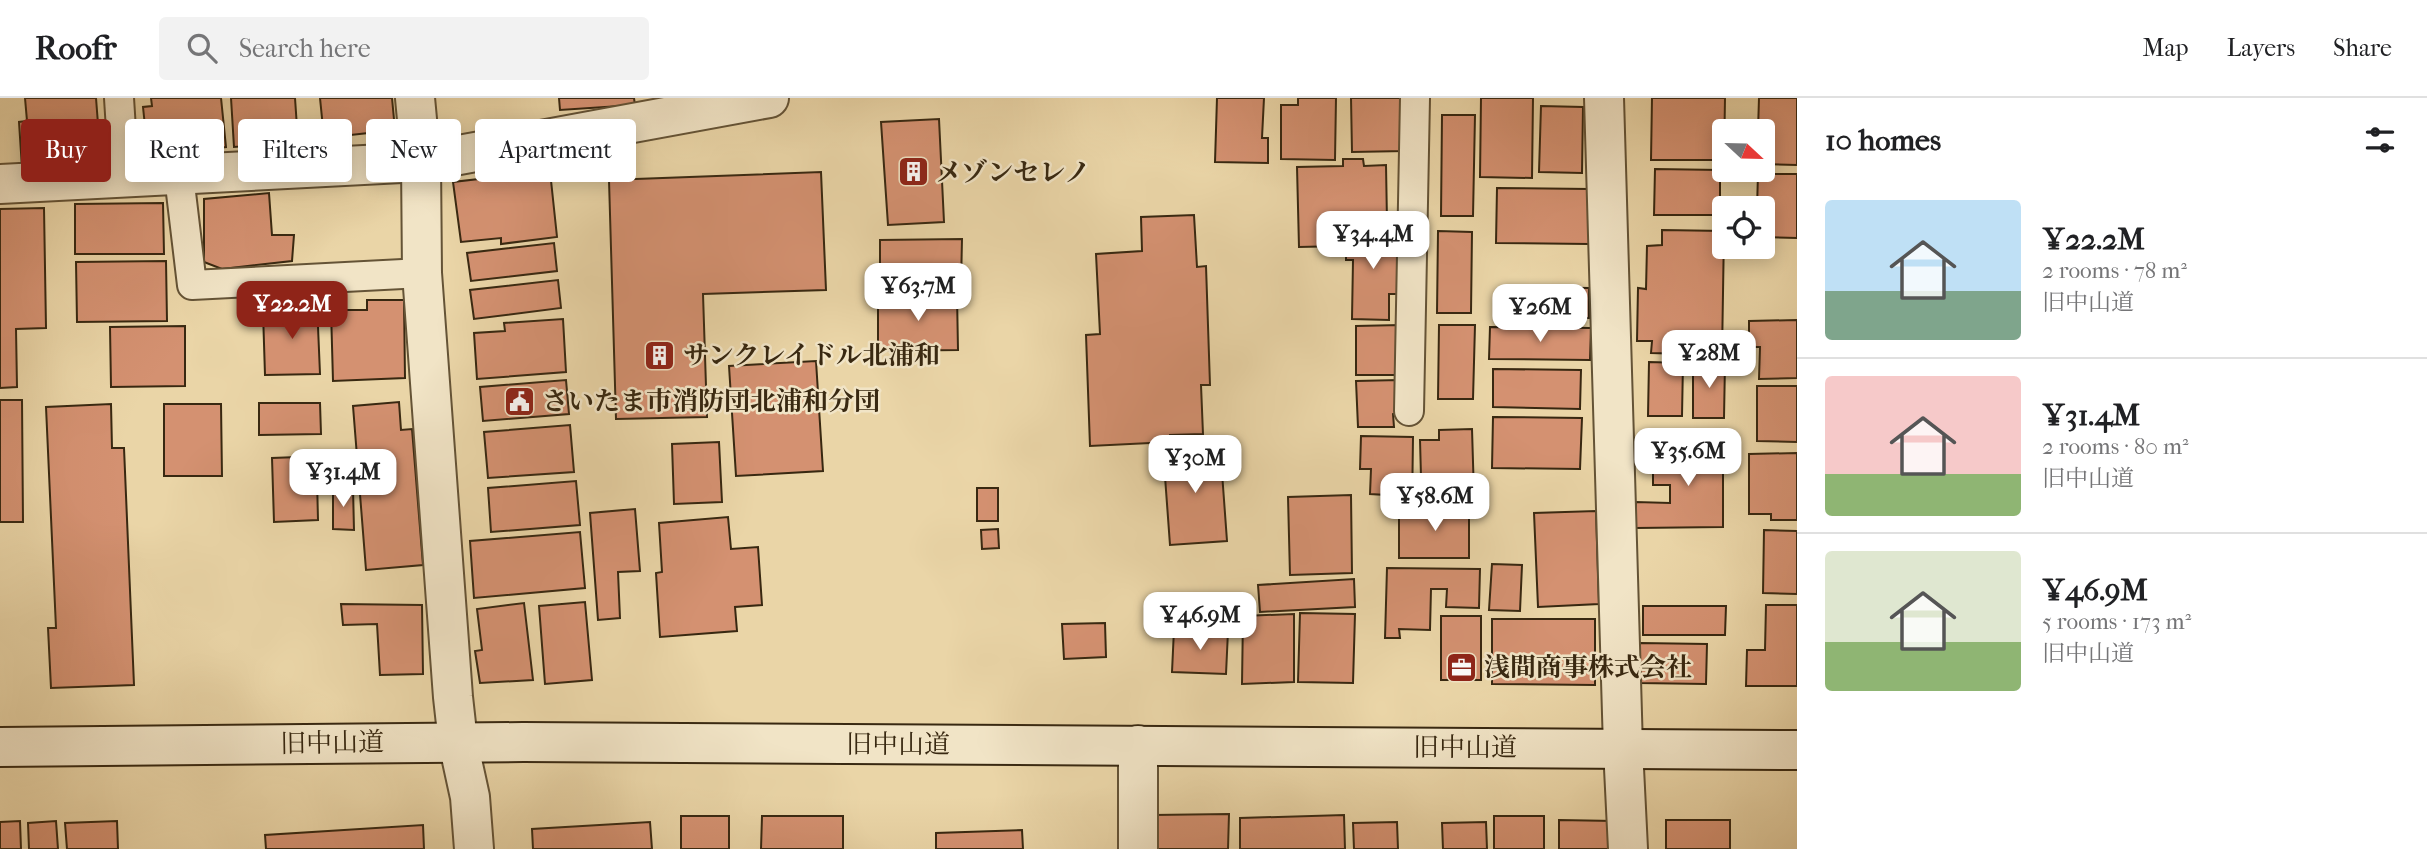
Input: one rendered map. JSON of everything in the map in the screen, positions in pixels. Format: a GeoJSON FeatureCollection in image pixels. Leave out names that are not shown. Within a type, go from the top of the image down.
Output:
{"type":"FeatureCollection","features":[{"type":"Feature","properties":{"kind":"street"},"geometry":{"type":"LineString","coordinates":[[415,98],[417,119]]}},
{"type":"Feature","properties":{"kind":"street"},"geometry":{"type":"LineString","coordinates":[[1604,98],[1628,849]]}},
{"type":"Feature","properties":{"kind":"street"},"geometry":{"type":"LineString","coordinates":[[461,154],[755,99]]}},
{"type":"Feature","properties":{"kind":"street"},"geometry":{"type":"LineString","coordinates":[[224,173],[366,165]]}},
{"type":"Feature","properties":{"kind":"street"},"geometry":{"type":"LineString","coordinates":[[0,184],[124,177]]}},
{"type":"Feature","properties":{"kind":"street"},"geometry":{"type":"LineString","coordinates":[[421,182],[422,273],[452,684],[458,742],[470,797],[474,849]]}},
{"type":"Feature","properties":{"kind":"street","name":"旧中山道"},"geometry":{"type":"LineString","coordinates":[[0,747],[458,742],[1797,751]]}},
{"type":"Feature","properties":{"kind":"street"},"geometry":{"type":"LineString","coordinates":[[1138,745],[1138,849]]}},
{"type":"Feature","properties":{"kind":"lane"},"geometry":{"type":"LineString","coordinates":[[119,98],[124,177]]}},
{"type":"Feature","properties":{"kind":"lane"},"geometry":{"type":"LineString","coordinates":[[1409,411],[1415,98]]}},
{"type":"Feature","properties":{"kind":"lane"},"geometry":{"type":"LineString","coordinates":[[180,182],[192,285],[422,273]]}},
{"type":"Feature","properties":{"kind":"building"},"geometry":{"type":"Polygon","coordinates":[[[25,98],[96,98],[98,119],[27,119],[25,98]]]}},
{"type":"Feature","properties":{"kind":"building"},"geometry":{"type":"Polygon","coordinates":[[[151,98],[221,98],[223,119],[144,119],[143,107],[152,106],[151,98]]]}},
{"type":"Feature","properties":{"kind":"building"},"geometry":{"type":"Polygon","coordinates":[[[231,98],[295,98],[296,119],[238,119],[238,147],[234,147],[231,98]]]}},
{"type":"Feature","properties":{"kind":"building"},"geometry":{"type":"Polygon","coordinates":[[[320,98],[392,98],[394,119],[366,119],[366,133],[352,135],[352,119],[322,119],[320,98]]]}},
{"type":"Feature","properties":{"kind":"building"},"geometry":{"type":"Polygon","coordinates":[[[559,98],[634,98],[635,105],[560,110],[559,98]]]}},
{"type":"Feature","properties":{"kind":"building"},"geometry":{"type":"Polygon","coordinates":[[[1217,98],[1264,98],[1262,138],[1268,138],[1268,163],[1215,162],[1217,98]]]}},
{"type":"Feature","properties":{"kind":"building"},"geometry":{"type":"Polygon","coordinates":[[[1298,98],[1336,98],[1335,160],[1281,159],[1281,105],[1298,105],[1298,98]]]}},
{"type":"Feature","properties":{"kind":"building"},"geometry":{"type":"Polygon","coordinates":[[[1351,98],[1405,98],[1405,151],[1352,152],[1351,98]]]}},
{"type":"Feature","properties":{"kind":"building"},"geometry":{"type":"Polygon","coordinates":[[[1481,98],[1533,98],[1532,178],[1480,177],[1481,98]]]}},
{"type":"Feature","properties":{"kind":"building"},"geometry":{"type":"Polygon","coordinates":[[[1652,98],[1725,98],[1725,119],[1712,119],[1712,160],[1651,160],[1652,98]]]}},
{"type":"Feature","properties":{"kind":"building"},"geometry":{"type":"Polygon","coordinates":[[[1759,98],[1797,98],[1797,165],[1775,164],[1775,119],[1758,119],[1759,98]]]}},
{"type":"Feature","properties":{"kind":"building"},"geometry":{"type":"Polygon","coordinates":[[[1541,106],[1583,107],[1582,173],[1539,172],[1541,106]]]}},
{"type":"Feature","properties":{"kind":"building"},"geometry":{"type":"Polygon","coordinates":[[[1442,115],[1475,115],[1473,216],[1441,216],[1442,115]]]}},
{"type":"Feature","properties":{"kind":"building","name":"メゾンセレノ"},"geometry":{"type":"Polygon","coordinates":[[[939,119],[944,222],[888,225],[881,122],[939,119]]]}},
{"type":"Feature","properties":{"kind":"building"},"geometry":{"type":"Polygon","coordinates":[[[19,122],[21,122],[21,153],[19,122]]]}},
{"type":"Feature","properties":{"kind":"building"},"geometry":{"type":"Polygon","coordinates":[[[1343,159],[1363,159],[1364,166],[1386,165],[1387,222],[1342,224],[1342,246],[1299,247],[1297,167],[1343,166],[1343,159]]]}},
{"type":"Feature","properties":{"kind":"building"},"geometry":{"type":"Polygon","coordinates":[[[1655,169],[1712,170],[1712,182],[1720,182],[1720,196],[1712,196],[1712,215],[1654,215],[1655,169]]]}},
{"type":"Feature","properties":{"kind":"building","name":"サンクレイドル北浦和"},"geometry":{"type":"Polygon","coordinates":[[[821,172],[826,290],[703,294],[707,417],[616,419],[609,182],[636,182],[636,179],[821,172]]]}},
{"type":"Feature","properties":{"kind":"building"},"geometry":{"type":"Polygon","coordinates":[[[1775,174],[1797,174],[1797,238],[1775,237],[1775,196],[1757,196],[1758,182],[1775,182],[1775,174]]]}},
{"type":"Feature","properties":{"kind":"building"},"geometry":{"type":"Polygon","coordinates":[[[453,182],[551,182],[557,237],[501,244],[501,238],[461,242],[453,182]]]}},
{"type":"Feature","properties":{"kind":"building"},"geometry":{"type":"Polygon","coordinates":[[[1497,188],[1590,189],[1589,244],[1496,243],[1497,188]]]}},
{"type":"Feature","properties":{"kind":"building"},"geometry":{"type":"Polygon","coordinates":[[[269,193],[272,235],[294,235],[292,261],[222,269],[204,262],[204,199],[269,193]]]}},
{"type":"Feature","properties":{"kind":"building"},"geometry":{"type":"Polygon","coordinates":[[[163,203],[164,254],[75,254],[75,204],[163,203]]]}},
{"type":"Feature","properties":{"kind":"building"},"geometry":{"type":"Polygon","coordinates":[[[44,208],[46,328],[16,329],[17,387],[0,388],[0,209],[44,208]]]}},
{"type":"Feature","properties":{"kind":"building"},"geometry":{"type":"Polygon","coordinates":[[[1194,215],[1197,267],[1206,266],[1210,385],[1201,385],[1203,434],[1170,435],[1170,442],[1090,446],[1086,335],[1100,334],[1096,254],[1142,251],[1141,217],[1194,215]]]}},
{"type":"Feature","properties":{"kind":"building"},"geometry":{"type":"Polygon","coordinates":[[[1346,228],[1398,229],[1397,294],[1389,294],[1389,320],[1352,319],[1353,260],[1346,260],[1346,228]]]}},
{"type":"Feature","properties":{"kind":"building"},"geometry":{"type":"Polygon","coordinates":[[[1662,230],[1712,231],[1712,259],[1724,259],[1722,355],[1651,353],[1652,341],[1637,341],[1638,288],[1646,289],[1647,246],[1662,245],[1662,230]]]}},
{"type":"Feature","properties":{"kind":"building"},"geometry":{"type":"Polygon","coordinates":[[[1438,231],[1472,232],[1471,313],[1437,313],[1438,231]]]}},
{"type":"Feature","properties":{"kind":"building"},"geometry":{"type":"Polygon","coordinates":[[[962,239],[961,285],[880,285],[880,240],[962,239]]]}},
{"type":"Feature","properties":{"kind":"building"},"geometry":{"type":"Polygon","coordinates":[[[554,243],[557,271],[471,281],[467,253],[554,243]]]}},
{"type":"Feature","properties":{"kind":"building"},"geometry":{"type":"Polygon","coordinates":[[[166,261],[167,321],[77,322],[76,262],[166,261]]]}},
{"type":"Feature","properties":{"kind":"building"},"geometry":{"type":"Polygon","coordinates":[[[558,280],[561,308],[474,319],[470,290],[558,280]]]}},
{"type":"Feature","properties":{"kind":"building"},"geometry":{"type":"Polygon","coordinates":[[[1501,287],[1589,288],[1589,318],[1500,317],[1501,287]]]}},
{"type":"Feature","properties":{"kind":"building"},"geometry":{"type":"Polygon","coordinates":[[[957,295],[958,350],[878,351],[878,296],[957,295]]]}},
{"type":"Feature","properties":{"kind":"building"},"geometry":{"type":"Polygon","coordinates":[[[367,300],[404,300],[405,378],[333,381],[331,310],[367,310],[367,300]]]}},
{"type":"Feature","properties":{"kind":"building"},"geometry":{"type":"Polygon","coordinates":[[[289,303],[317,303],[320,374],[265,375],[263,312],[289,312],[289,303]]]}},
{"type":"Feature","properties":{"kind":"building"},"geometry":{"type":"Polygon","coordinates":[[[563,319],[566,372],[477,379],[474,333],[505,331],[504,323],[563,319]]]}},
{"type":"Feature","properties":{"kind":"building"},"geometry":{"type":"Polygon","coordinates":[[[1797,320],[1797,378],[1759,379],[1760,347],[1749,347],[1749,321],[1797,320]]]}},
{"type":"Feature","properties":{"kind":"building"},"geometry":{"type":"Polygon","coordinates":[[[1400,325],[1400,375],[1356,375],[1356,326],[1400,325]]]}},
{"type":"Feature","properties":{"kind":"building"},"geometry":{"type":"Polygon","coordinates":[[[1439,325],[1475,325],[1473,399],[1438,399],[1439,325]]]}},
{"type":"Feature","properties":{"kind":"building"},"geometry":{"type":"Polygon","coordinates":[[[185,326],[185,386],[111,387],[110,327],[185,326]]]}},
{"type":"Feature","properties":{"kind":"building"},"geometry":{"type":"Polygon","coordinates":[[[1490,327],[1591,328],[1590,360],[1489,359],[1490,327]]]}},
{"type":"Feature","properties":{"kind":"building"},"geometry":{"type":"Polygon","coordinates":[[[816,361],[823,471],[736,476],[729,366],[816,361]]]}},
{"type":"Feature","properties":{"kind":"building"},"geometry":{"type":"Polygon","coordinates":[[[1649,362],[1683,363],[1682,416],[1648,416],[1649,362]]]}},
{"type":"Feature","properties":{"kind":"building"},"geometry":{"type":"Polygon","coordinates":[[[1693,362],[1725,363],[1724,418],[1693,418],[1693,362]]]}},
{"type":"Feature","properties":{"kind":"building"},"geometry":{"type":"Polygon","coordinates":[[[1493,369],[1581,370],[1580,409],[1493,407],[1493,369]]]}},
{"type":"Feature","properties":{"kind":"building"},"geometry":{"type":"Polygon","coordinates":[[[566,380],[569,414],[483,421],[480,387],[566,380]]]}},
{"type":"Feature","properties":{"kind":"building"},"geometry":{"type":"Polygon","coordinates":[[[1399,380],[1400,413],[1393,414],[1394,427],[1358,427],[1356,381],[1399,380]]]}},
{"type":"Feature","properties":{"kind":"building"},"geometry":{"type":"Polygon","coordinates":[[[1757,386],[1797,386],[1797,442],[1757,441],[1757,386]]]}},
{"type":"Feature","properties":{"kind":"building"},"geometry":{"type":"Polygon","coordinates":[[[0,400],[22,400],[23,522],[0,522],[0,400]]]}},
{"type":"Feature","properties":{"kind":"building"},"geometry":{"type":"Polygon","coordinates":[[[399,402],[401,430],[412,429],[423,565],[366,570],[353,406],[399,402]]]}},
{"type":"Feature","properties":{"kind":"building"},"geometry":{"type":"Polygon","coordinates":[[[259,403],[320,403],[321,434],[259,435],[259,403]]]}},
{"type":"Feature","properties":{"kind":"building"},"geometry":{"type":"Polygon","coordinates":[[[111,404],[112,448],[124,448],[134,685],[51,688],[48,628],[56,628],[46,407],[111,404]]]}},
{"type":"Feature","properties":{"kind":"building"},"geometry":{"type":"Polygon","coordinates":[[[164,404],[221,404],[222,476],[164,476],[164,404]]]}},
{"type":"Feature","properties":{"kind":"building"},"geometry":{"type":"Polygon","coordinates":[[[1493,417],[1582,418],[1580,469],[1492,468],[1493,417]]]}},
{"type":"Feature","properties":{"kind":"building"},"geometry":{"type":"Polygon","coordinates":[[[570,425],[574,472],[488,478],[484,432],[570,425]]]}},
{"type":"Feature","properties":{"kind":"building"},"geometry":{"type":"Polygon","coordinates":[[[1472,429],[1474,495],[1435,495],[1435,477],[1421,477],[1420,440],[1439,440],[1439,430],[1472,429]]]}},
{"type":"Feature","properties":{"kind":"building"},"geometry":{"type":"Polygon","coordinates":[[[1706,435],[1723,435],[1723,527],[1636,528],[1636,502],[1670,503],[1670,485],[1653,485],[1653,454],[1701,447],[1706,435]]]}},
{"type":"Feature","properties":{"kind":"building"},"geometry":{"type":"Polygon","coordinates":[[[1361,436],[1413,437],[1412,510],[1385,509],[1386,495],[1370,494],[1371,469],[1360,469],[1361,436]]]}},
{"type":"Feature","properties":{"kind":"building"},"geometry":{"type":"Polygon","coordinates":[[[719,442],[722,502],[674,504],[672,444],[719,442]]]}},
{"type":"Feature","properties":{"kind":"building"},"geometry":{"type":"Polygon","coordinates":[[[1220,445],[1227,541],[1170,545],[1163,449],[1220,445]]]}},
{"type":"Feature","properties":{"kind":"building"},"geometry":{"type":"Polygon","coordinates":[[[1797,453],[1797,520],[1771,520],[1771,514],[1749,514],[1749,454],[1797,453]]]}},
{"type":"Feature","properties":{"kind":"building"},"geometry":{"type":"Polygon","coordinates":[[[325,456],[326,479],[317,479],[318,520],[274,522],[272,458],[325,456]]]}},
{"type":"Feature","properties":{"kind":"building"},"geometry":{"type":"Polygon","coordinates":[[[576,481],[580,525],[491,532],[488,488],[576,481]]]}},
{"type":"Feature","properties":{"kind":"building"},"geometry":{"type":"Polygon","coordinates":[[[353,488],[354,530],[333,529],[333,489],[353,488]]]}},
{"type":"Feature","properties":{"kind":"building"},"geometry":{"type":"Polygon","coordinates":[[[977,488],[998,488],[998,521],[977,521],[977,488]]]}},
{"type":"Feature","properties":{"kind":"building"},"geometry":{"type":"Polygon","coordinates":[[[1351,495],[1352,573],[1290,575],[1288,497],[1351,495]]]}},
{"type":"Feature","properties":{"kind":"building"},"geometry":{"type":"Polygon","coordinates":[[[1469,506],[1469,558],[1399,558],[1399,516],[1420,516],[1420,507],[1469,506]]]}},
{"type":"Feature","properties":{"kind":"building"},"geometry":{"type":"Polygon","coordinates":[[[635,509],[640,571],[618,572],[620,618],[598,620],[590,513],[635,509]]]}},
{"type":"Feature","properties":{"kind":"building"},"geometry":{"type":"Polygon","coordinates":[[[1596,511],[1599,604],[1538,607],[1534,513],[1596,511]]]}},
{"type":"Feature","properties":{"kind":"building"},"geometry":{"type":"Polygon","coordinates":[[[728,517],[731,549],[758,547],[762,605],[735,607],[737,631],[660,637],[656,573],[662,572],[659,523],[728,517]]]}},
{"type":"Feature","properties":{"kind":"building"},"geometry":{"type":"Polygon","coordinates":[[[998,529],[999,548],[982,549],[981,530],[998,529]]]}},
{"type":"Feature","properties":{"kind":"building"},"geometry":{"type":"Polygon","coordinates":[[[1764,530],[1797,531],[1797,594],[1763,593],[1764,530]]]}},
{"type":"Feature","properties":{"kind":"building"},"geometry":{"type":"Polygon","coordinates":[[[580,532],[585,588],[474,598],[470,541],[580,532]]]}},
{"type":"Feature","properties":{"kind":"building"},"geometry":{"type":"Polygon","coordinates":[[[1492,564],[1522,565],[1520,611],[1489,610],[1492,564]]]}},
{"type":"Feature","properties":{"kind":"building"},"geometry":{"type":"Polygon","coordinates":[[[1387,568],[1480,569],[1479,608],[1446,607],[1447,589],[1431,589],[1430,630],[1399,629],[1400,638],[1385,638],[1387,568]]]}},
{"type":"Feature","properties":{"kind":"building"},"geometry":{"type":"Polygon","coordinates":[[[1354,579],[1355,607],[1260,612],[1258,585],[1354,579]]]}},
{"type":"Feature","properties":{"kind":"building"},"geometry":{"type":"Polygon","coordinates":[[[585,602],[592,680],[545,684],[539,606],[585,602]]]}},
{"type":"Feature","properties":{"kind":"building"},"geometry":{"type":"Polygon","coordinates":[[[524,603],[533,680],[480,683],[475,651],[482,650],[477,609],[524,603]]]}},
{"type":"Feature","properties":{"kind":"building"},"geometry":{"type":"Polygon","coordinates":[[[341,604],[422,605],[423,674],[380,675],[377,624],[343,625],[341,604]]]}},
{"type":"Feature","properties":{"kind":"building"},"geometry":{"type":"Polygon","coordinates":[[[1766,605],[1797,605],[1797,686],[1746,686],[1747,650],[1765,650],[1766,605]]]}},
{"type":"Feature","properties":{"kind":"building"},"geometry":{"type":"Polygon","coordinates":[[[1643,606],[1726,606],[1725,635],[1643,635],[1643,606]]]}},
{"type":"Feature","properties":{"kind":"building"},"geometry":{"type":"Polygon","coordinates":[[[1300,613],[1355,614],[1353,683],[1298,682],[1300,613]]]}},
{"type":"Feature","properties":{"kind":"building"},"geometry":{"type":"Polygon","coordinates":[[[1294,614],[1294,682],[1242,684],[1243,616],[1294,614]]]}},
{"type":"Feature","properties":{"kind":"building"},"geometry":{"type":"Polygon","coordinates":[[[1441,616],[1481,616],[1481,680],[1441,680],[1441,616]]]}},
{"type":"Feature","properties":{"kind":"building"},"geometry":{"type":"Polygon","coordinates":[[[1492,619],[1595,619],[1595,685],[1492,684],[1492,619]]]}},
{"type":"Feature","properties":{"kind":"building"},"geometry":{"type":"Polygon","coordinates":[[[1105,623],[1106,657],[1064,659],[1062,624],[1105,623]]]}},
{"type":"Feature","properties":{"kind":"building"},"geometry":{"type":"Polygon","coordinates":[[[1174,629],[1228,631],[1226,674],[1172,672],[1174,629]]]}},
{"type":"Feature","properties":{"kind":"building"},"geometry":{"type":"Polygon","coordinates":[[[1640,643],[1707,644],[1706,684],[1639,683],[1640,643]]]}},
{"type":"Feature","properties":{"kind":"building"},"geometry":{"type":"Polygon","coordinates":[[[1229,814],[1228,849],[1152,849],[1153,815],[1229,814]]]}},
{"type":"Feature","properties":{"kind":"building"},"geometry":{"type":"Polygon","coordinates":[[[1344,815],[1345,849],[1240,849],[1240,818],[1344,815]]]}},
{"type":"Feature","properties":{"kind":"building"},"geometry":{"type":"Polygon","coordinates":[[[681,816],[729,816],[729,849],[681,849],[681,816]]]}},
{"type":"Feature","properties":{"kind":"building"},"geometry":{"type":"Polygon","coordinates":[[[762,816],[843,816],[843,849],[761,849],[762,816]]]}},
{"type":"Feature","properties":{"kind":"building"},"geometry":{"type":"Polygon","coordinates":[[[1494,816],[1544,816],[1544,849],[1494,849],[1494,816]]]}},
{"type":"Feature","properties":{"kind":"building"},"geometry":{"type":"Polygon","coordinates":[[[1559,820],[1614,821],[1613,849],[1559,849],[1559,820]]]}},
{"type":"Feature","properties":{"kind":"building"},"geometry":{"type":"Polygon","coordinates":[[[1666,820],[1730,820],[1730,849],[1666,849],[1666,820]]]}},
{"type":"Feature","properties":{"kind":"building"},"geometry":{"type":"Polygon","coordinates":[[[20,821],[21,849],[0,849],[0,822],[20,821]]]}},
{"type":"Feature","properties":{"kind":"building"},"geometry":{"type":"Polygon","coordinates":[[[56,821],[58,849],[29,849],[28,823],[56,821]]]}},
{"type":"Feature","properties":{"kind":"building"},"geometry":{"type":"Polygon","coordinates":[[[117,821],[118,849],[67,849],[65,823],[117,821]]]}},
{"type":"Feature","properties":{"kind":"building"},"geometry":{"type":"Polygon","coordinates":[[[650,822],[652,849],[533,849],[532,829],[650,822]]]}},
{"type":"Feature","properties":{"kind":"building"},"geometry":{"type":"Polygon","coordinates":[[[1397,822],[1398,849],[1354,849],[1353,823],[1397,822]]]}},
{"type":"Feature","properties":{"kind":"building"},"geometry":{"type":"Polygon","coordinates":[[[1486,822],[1487,849],[1443,849],[1442,823],[1486,822]]]}},
{"type":"Feature","properties":{"kind":"building"},"geometry":{"type":"Polygon","coordinates":[[[423,825],[424,849],[266,849],[265,835],[423,825]]]}},
{"type":"Feature","properties":{"kind":"building"},"geometry":{"type":"Polygon","coordinates":[[[1022,830],[1023,849],[936,849],[936,833],[1022,830]]]}},
{"type":"Feature","properties":{"kind":"place","name":"メゾンセレノ"},"geometry":{"type":"Point","coordinates":[913,172]}},
{"type":"Feature","properties":{"kind":"place","name":"サンクレイドル北浦和"},"geometry":{"type":"Point","coordinates":[660,355]}},
{"type":"Feature","properties":{"kind":"place","name":"さいたま市消防団北浦和分団"},"geometry":{"type":"Point","coordinates":[519,401]}},
{"type":"Feature","properties":{"kind":"place","name":"浅間商事株式会社"},"geometry":{"type":"Point","coordinates":[1461,667]}}]}
